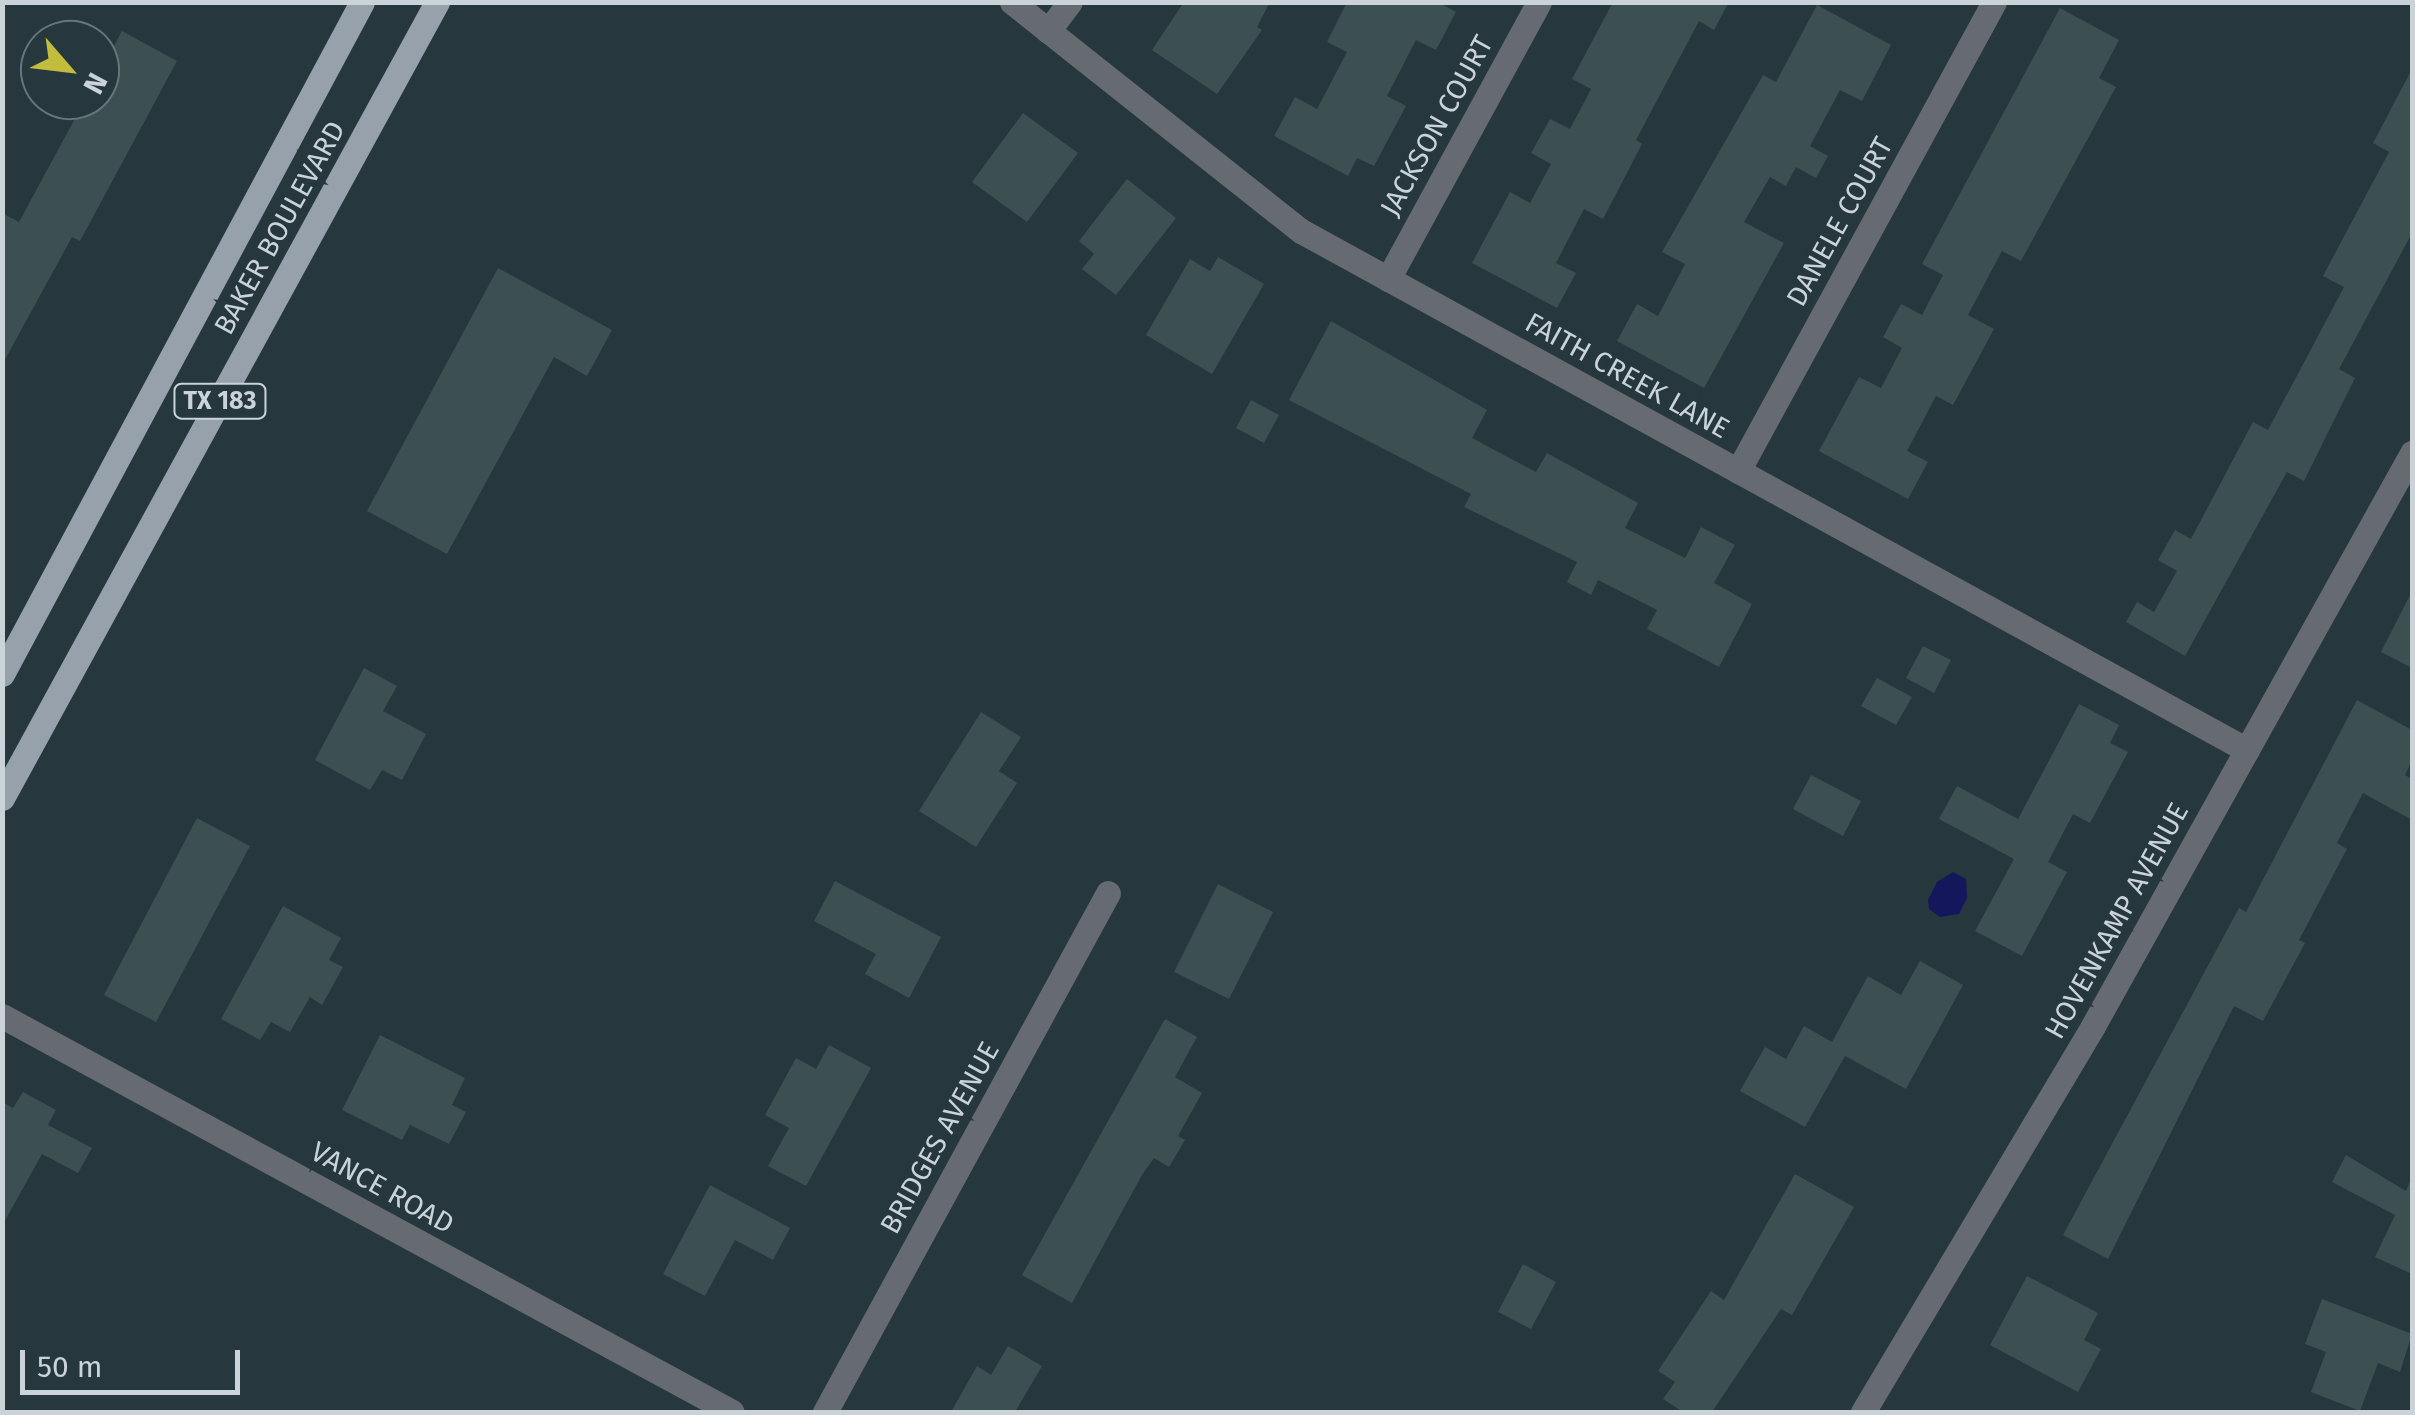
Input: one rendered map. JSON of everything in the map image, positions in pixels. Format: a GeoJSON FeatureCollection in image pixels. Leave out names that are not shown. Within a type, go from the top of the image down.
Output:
{"type":"FeatureCollection","features":[{"type":"Feature","properties":{"kind":"main road","name":"BAKER BOULEVARD"},"geometry":{"type":"LineString","coordinates":[[2,674],[362,2]]}},
{"type":"Feature","properties":{"kind":"main road","name":"BAKER BOULEVARD"},"geometry":{"type":"LineString","coordinates":[[2,798],[437,2]]}},
{"type":"Feature","properties":{"kind":"street","name":"FAITH CREEK LANE"},"geometry":{"type":"LineString","coordinates":[[1012,2],[1302,231],[2247,750]]}},
{"type":"Feature","properties":{"kind":"street"},"geometry":{"type":"LineString","coordinates":[[1048,31],[1070,2]]}},
{"type":"Feature","properties":{"kind":"street","name":"JACKSON COURT"},"geometry":{"type":"LineString","coordinates":[[1388,278],[1539,2]]}},
{"type":"Feature","properties":{"kind":"street","name":"DANELE COURT"},"geometry":{"type":"LineString","coordinates":[[1738,471],[1994,2]]}},
{"type":"Feature","properties":{"kind":"street","name":"HOVENKAMP AVENUE"},"geometry":{"type":"LineString","coordinates":[[1863,1412],[2094,1026],[2412,453]]}},
{"type":"Feature","properties":{"kind":"street","name":"BRIDGES AVENUE"},"geometry":{"type":"LineString","coordinates":[[825,1412],[1108,892]]}},
{"type":"Feature","properties":{"kind":"street","name":"VANCE ROAD"},"geometry":{"type":"LineString","coordinates":[[2,1016],[732,1412]]}},
{"type":"Feature","properties":{"kind":"shaded area"},"geometry":{"type":"Polygon","coordinates":[[[1953,872],[1966,879],[1967,898],[1959,914],[1940,917],[1929,909],[1928,900],[1937,882],[1953,872]]]}},
{"type":"Feature","properties":{"kind":"building"},"geometry":{"type":"Polygon","coordinates":[[[1184,2],[1270,2],[1257,27],[1262,30],[1217,94],[1152,50],[1184,2]]]}},
{"type":"Feature","properties":{"kind":"building"},"geometry":{"type":"Polygon","coordinates":[[[1347,2],[1438,2],[1456,12],[1436,50],[1416,40],[1387,96],[1406,106],[1374,166],[1357,158],[1348,176],[1274,136],[1295,97],[1317,109],[1347,52],[1327,42],[1347,2]]]}},
{"type":"Feature","properties":{"kind":"building"},"geometry":{"type":"Polygon","coordinates":[[[1613,2],[1729,2],[1714,30],[1699,21],[1636,140],[1642,144],[1603,219],[1584,209],[1556,263],[1576,273],[1557,308],[1472,263],[1510,192],[1530,203],[1551,164],[1531,153],[1550,119],[1570,129],[1591,89],[1572,79],[1613,2]]]}},
{"type":"Feature","properties":{"kind":"building"},"geometry":{"type":"Polygon","coordinates":[[[1817,5],[1891,45],[1862,101],[1840,90],[1810,146],[1828,156],[1816,178],[1796,167],[1786,186],[1770,177],[1744,222],[1784,243],[1704,388],[1617,341],[1637,304],[1658,316],[1685,264],[1662,252],[1763,75],[1776,82],[1817,5]]]}},
{"type":"Feature","properties":{"kind":"building"},"geometry":{"type":"Polygon","coordinates":[[[2060,8],[2119,40],[2099,78],[2116,87],[2021,261],[2002,251],[1968,315],[1994,329],[1953,405],[1936,396],[1907,451],[1928,462],[1908,499],[1819,451],[1859,377],[1881,388],[1902,348],[1883,337],[1901,304],[1922,315],[1943,275],[1922,264],[2060,8]]]}},
{"type":"Feature","properties":{"kind":"building"},"geometry":{"type":"Polygon","coordinates":[[[122,31],[177,61],[80,241],[72,237],[2,365],[2,213],[19,222],[74,120],[120,120],[122,31]]]}},
{"type":"Feature","properties":{"kind":"building"},"geometry":{"type":"Polygon","coordinates":[[[2412,69],[2412,233],[2339,369],[2355,378],[2304,481],[2287,472],[2185,656],[2126,622],[2137,602],[2154,612],[2177,571],[2158,560],[2175,530],[2191,539],[2253,422],[2268,430],[2344,287],[2323,276],[2389,152],[2373,143],[2412,69]]]}},
{"type":"Feature","properties":{"kind":"building"},"geometry":{"type":"Polygon","coordinates":[[[1023,113],[1078,153],[1027,222],[972,182],[1023,113]]]}},
{"type":"Feature","properties":{"kind":"building"},"geometry":{"type":"Polygon","coordinates":[[[1127,179],[1176,218],[1116,295],[1082,269],[1094,254],[1079,241],[1127,179]]]}},
{"type":"Feature","properties":{"kind":"building"},"geometry":{"type":"Polygon","coordinates":[[[1218,257],[1264,284],[1212,374],[1146,335],[1190,259],[1210,271],[1218,257]]]}},
{"type":"Feature","properties":{"kind":"building"},"geometry":{"type":"Polygon","coordinates":[[[498,268],[612,330],[587,376],[554,357],[447,554],[367,511],[498,268]]]}},
{"type":"Feature","properties":{"kind":"building"},"geometry":{"type":"Polygon","coordinates":[[[1331,321],[1487,410],[1472,438],[1536,472],[1547,453],[1638,503],[1625,528],[1685,558],[1701,527],[1735,545],[1714,583],[1752,604],[1719,667],[1647,629],[1657,610],[1598,580],[1591,595],[1567,582],[1577,562],[1464,507],[1471,494],[1289,400],[1331,321]]]}},
{"type":"Feature","properties":{"kind":"building"},"geometry":{"type":"Polygon","coordinates":[[[1251,400],[1279,415],[1264,443],[1236,428],[1251,400]]]}},
{"type":"Feature","properties":{"kind":"building"},"geometry":{"type":"Polygon","coordinates":[[[2412,591],[2412,668],[2381,652],[2412,591]]]}},
{"type":"Feature","properties":{"kind":"building"},"geometry":{"type":"Polygon","coordinates":[[[1923,646],[1951,660],[1934,693],[1906,678],[1923,646]]]}},
{"type":"Feature","properties":{"kind":"building"},"geometry":{"type":"Polygon","coordinates":[[[364,668],[397,686],[383,711],[426,734],[402,780],[382,770],[370,790],[315,760],[364,668]]]}},
{"type":"Feature","properties":{"kind":"building"},"geometry":{"type":"Polygon","coordinates":[[[1877,678],[1912,697],[1896,725],[1861,706],[1877,678]]]}},
{"type":"Feature","properties":{"kind":"building"},"geometry":{"type":"Polygon","coordinates":[[[2357,700],[2412,730],[2412,760],[2405,775],[2412,779],[2412,820],[2363,793],[2337,843],[2347,849],[2299,940],[2305,943],[2263,1021],[2234,1006],[2108,1259],[2063,1235],[2239,908],[2246,912],[2357,700]]]}},
{"type":"Feature","properties":{"kind":"building"},"geometry":{"type":"Polygon","coordinates":[[[2079,704],[2119,725],[2110,743],[2128,752],[2090,823],[2073,814],[2048,862],[2067,872],[2022,956],[1975,931],[2014,859],[1939,819],[1957,786],[2018,819],[2079,704]]]}},
{"type":"Feature","properties":{"kind":"building"},"geometry":{"type":"Polygon","coordinates":[[[981,712],[1021,737],[999,771],[1017,783],[976,847],[919,811],[981,712]]]}},
{"type":"Feature","properties":{"kind":"building"},"geometry":{"type":"Polygon","coordinates":[[[1811,775],[1861,801],[1843,836],[1793,809],[1811,775]]]}},
{"type":"Feature","properties":{"kind":"building"},"geometry":{"type":"Polygon","coordinates":[[[197,818],[250,846],[156,1022],[104,995],[197,818]]]}},
{"type":"Feature","properties":{"kind":"building"},"geometry":{"type":"Polygon","coordinates":[[[835,881],[941,937],[909,998],[865,974],[876,954],[814,921],[835,881]]]}},
{"type":"Feature","properties":{"kind":"building"},"geometry":{"type":"Polygon","coordinates":[[[1218,884],[1273,912],[1229,999],[1174,972],[1218,884]]]}},
{"type":"Feature","properties":{"kind":"building"},"geometry":{"type":"Polygon","coordinates":[[[283,906],[341,938],[329,960],[343,967],[322,1005],[310,997],[290,1032],[271,1022],[260,1040],[221,1019],[283,906]]]}},
{"type":"Feature","properties":{"kind":"building"},"geometry":{"type":"Polygon","coordinates":[[[1920,961],[1963,985],[1906,1089],[1845,1056],[1805,1127],[1740,1091],[1765,1047],[1786,1059],[1804,1026],[1832,1042],[1868,976],[1901,995],[1920,961]]]}},
{"type":"Feature","properties":{"kind":"building"},"geometry":{"type":"Polygon","coordinates":[[[1165,1019],[1197,1037],[1175,1077],[1202,1093],[1178,1136],[1185,1140],[1169,1167],[1154,1158],[1072,1303],[1022,1275],[1165,1019]]]}},
{"type":"Feature","properties":{"kind":"building"},"geometry":{"type":"Polygon","coordinates":[[[380,1035],[465,1078],[452,1105],[466,1112],[449,1144],[410,1125],[402,1140],[342,1110],[380,1035]]]}},
{"type":"Feature","properties":{"kind":"building"},"geometry":{"type":"Polygon","coordinates":[[[829,1045],[871,1068],[806,1186],[768,1166],[789,1128],[765,1115],[796,1058],[816,1069],[829,1045]]]}},
{"type":"Feature","properties":{"kind":"building"},"geometry":{"type":"Polygon","coordinates":[[[23,1092],[56,1110],[48,1125],[92,1148],[78,1173],[42,1154],[2,1226],[2,1102],[13,1108],[23,1092]]]}},
{"type":"Feature","properties":{"kind":"building"},"geometry":{"type":"Polygon","coordinates":[[[2346,1155],[2406,1191],[2412,1176],[2412,1274],[2375,1257],[2395,1215],[2332,1182],[2346,1155]]]}},
{"type":"Feature","properties":{"kind":"building"},"geometry":{"type":"Polygon","coordinates":[[[1795,1174],[1854,1207],[1792,1315],[1781,1309],[1712,1412],[1683,1412],[1663,1399],[1675,1382],[1658,1371],[1711,1291],[1724,1300],[1795,1174]]]}},
{"type":"Feature","properties":{"kind":"building"},"geometry":{"type":"Polygon","coordinates":[[[710,1185],[790,1228],[773,1260],[735,1240],[705,1296],[663,1274],[710,1185]]]}},
{"type":"Feature","properties":{"kind":"building"},"geometry":{"type":"Polygon","coordinates":[[[1523,1264],[1556,1282],[1531,1329],[1498,1312],[1523,1264]]]}},
{"type":"Feature","properties":{"kind":"building"},"geometry":{"type":"Polygon","coordinates":[[[2027,1276],[2098,1313],[2084,1340],[2101,1349],[2078,1392],[1990,1345],[2027,1276]]]}},
{"type":"Feature","properties":{"kind":"building"},"geometry":{"type":"Polygon","coordinates":[[[2322,1299],[2412,1334],[2400,1372],[2378,1363],[2360,1411],[2311,1392],[2326,1352],[2305,1344],[2322,1299]]]}},
{"type":"Feature","properties":{"kind":"building"},"geometry":{"type":"Polygon","coordinates":[[[1008,1346],[1042,1366],[1015,1412],[951,1412],[977,1366],[991,1375],[1008,1346]]]}}]}
